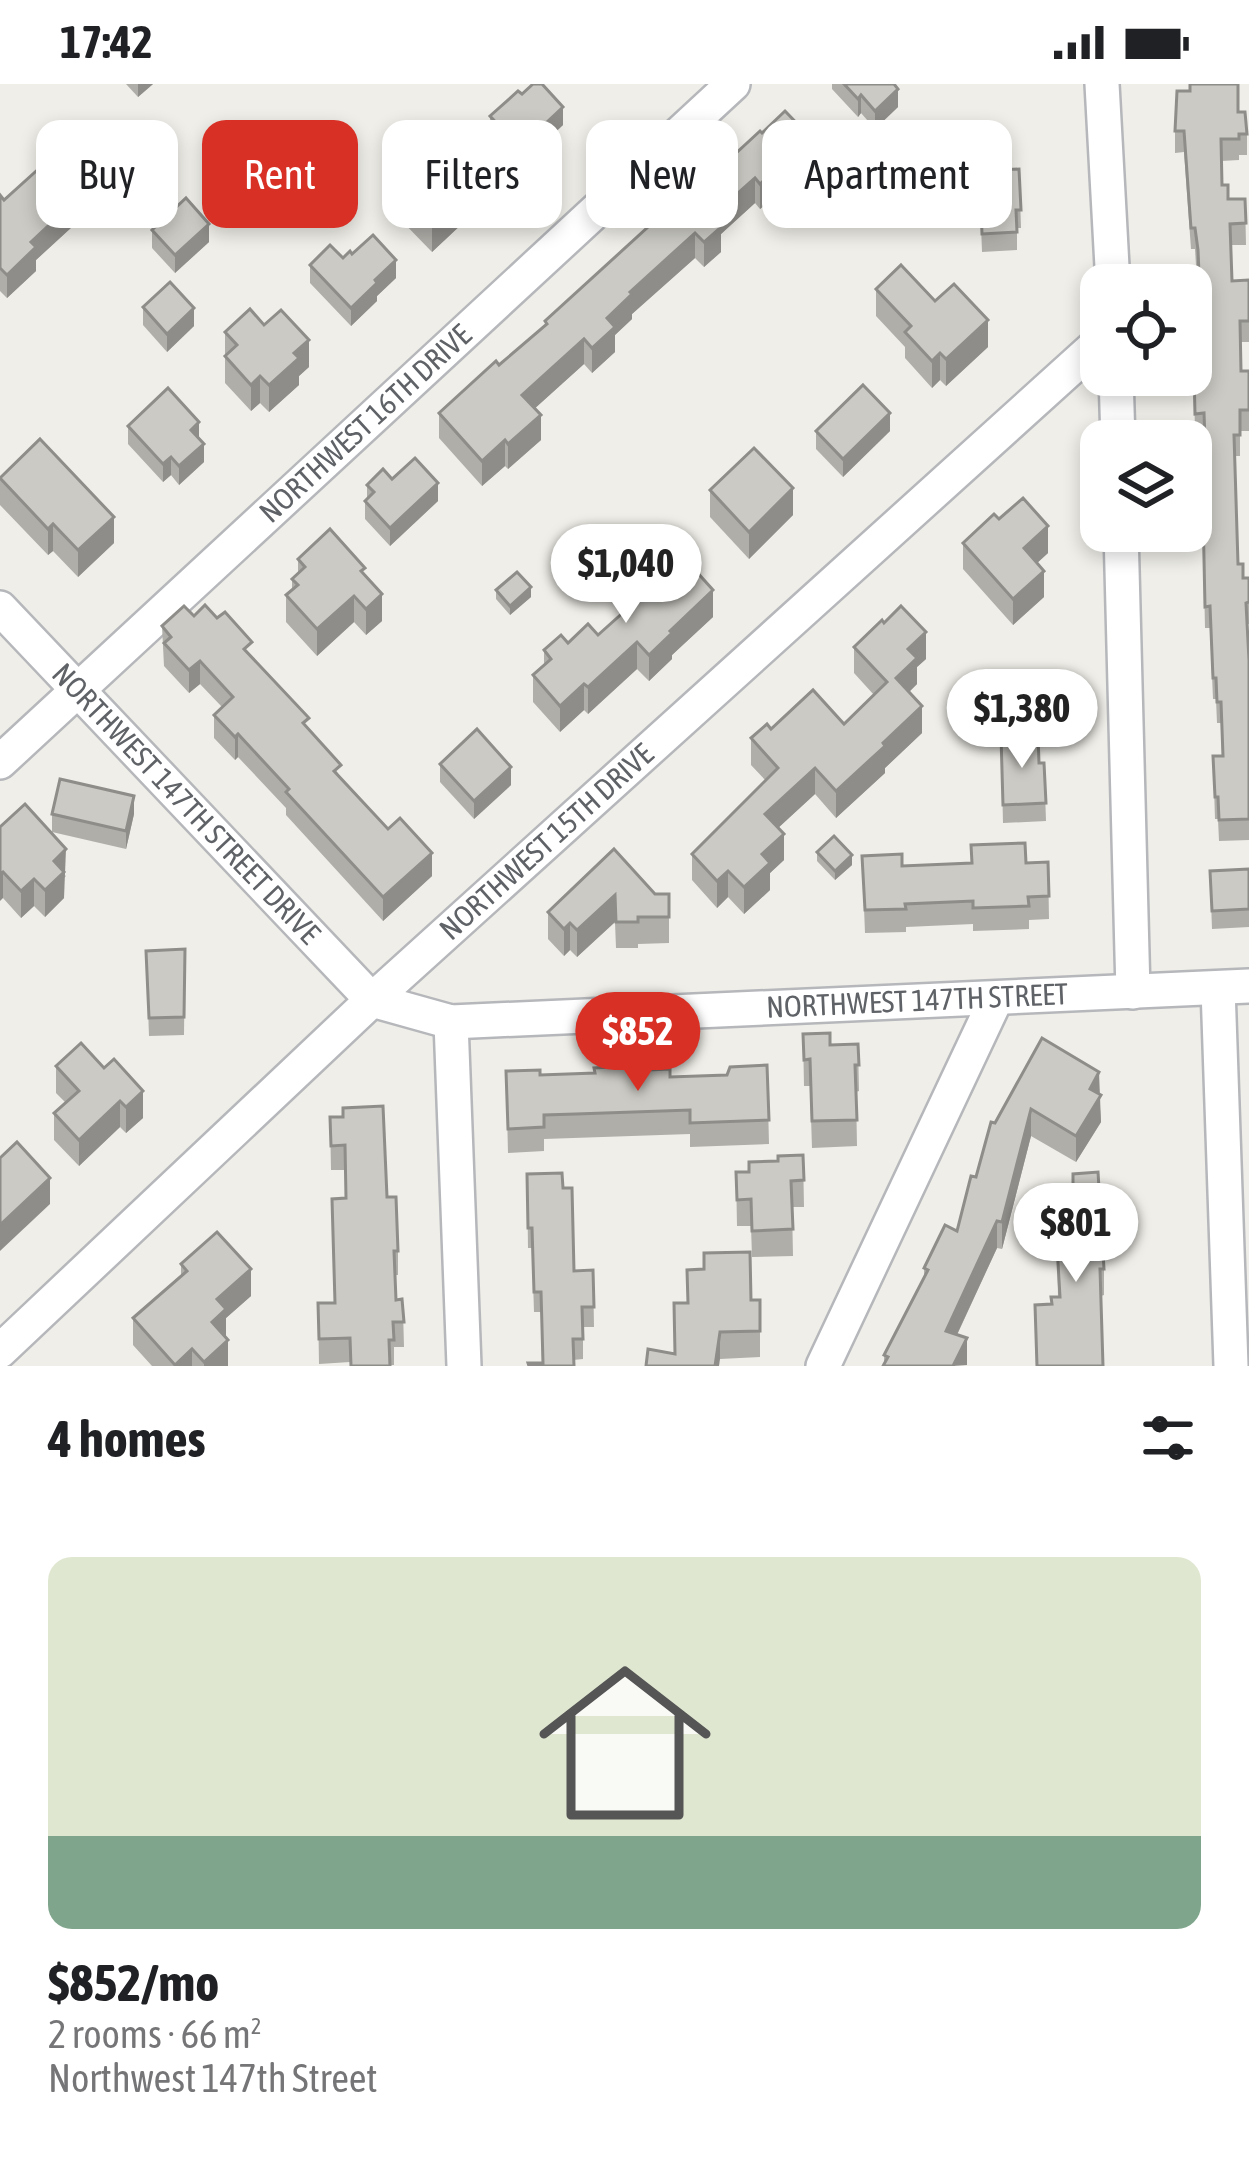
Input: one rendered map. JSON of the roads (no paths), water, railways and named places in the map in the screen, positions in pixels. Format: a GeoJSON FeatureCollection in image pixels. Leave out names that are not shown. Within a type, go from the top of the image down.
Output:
{"type":"FeatureCollection","features":[{"type":"Feature","properties":{"kind":"street","name":"NORTHWEST 16TH DRIVE"},"geometry":{"type":"LineString","coordinates":[[0,762],[733,84]]}},
{"type":"Feature","properties":{"kind":"street"},"geometry":{"type":"LineString","coordinates":[[1102,84],[1112,264]]}},
{"type":"Feature","properties":{"kind":"street","name":"NORTHWEST 15TH DRIVE"},"geometry":{"type":"LineString","coordinates":[[0,1351],[372,1000],[1080,360]]}},
{"type":"Feature","properties":{"kind":"street"},"geometry":{"type":"LineString","coordinates":[[1121,552],[1133,992]]}},
{"type":"Feature","properties":{"kind":"street","name":"NORTHWEST 147TH STREET DRIVE"},"geometry":{"type":"LineString","coordinates":[[0,608],[372,1000]]}},
{"type":"Feature","properties":{"kind":"street"},"geometry":{"type":"LineString","coordinates":[[1231,1366],[1234,987]]}},
{"type":"Feature","properties":{"kind":"street","name":"NORTHWEST 147TH STREET"},"geometry":{"type":"LineString","coordinates":[[372,1000],[452,1022],[1234,987]]}},
{"type":"Feature","properties":{"kind":"street"},"geometry":{"type":"LineString","coordinates":[[823,1366],[996,999]]}},
{"type":"Feature","properties":{"kind":"street"},"geometry":{"type":"LineString","coordinates":[[452,1022],[464,1366]]}}]}
